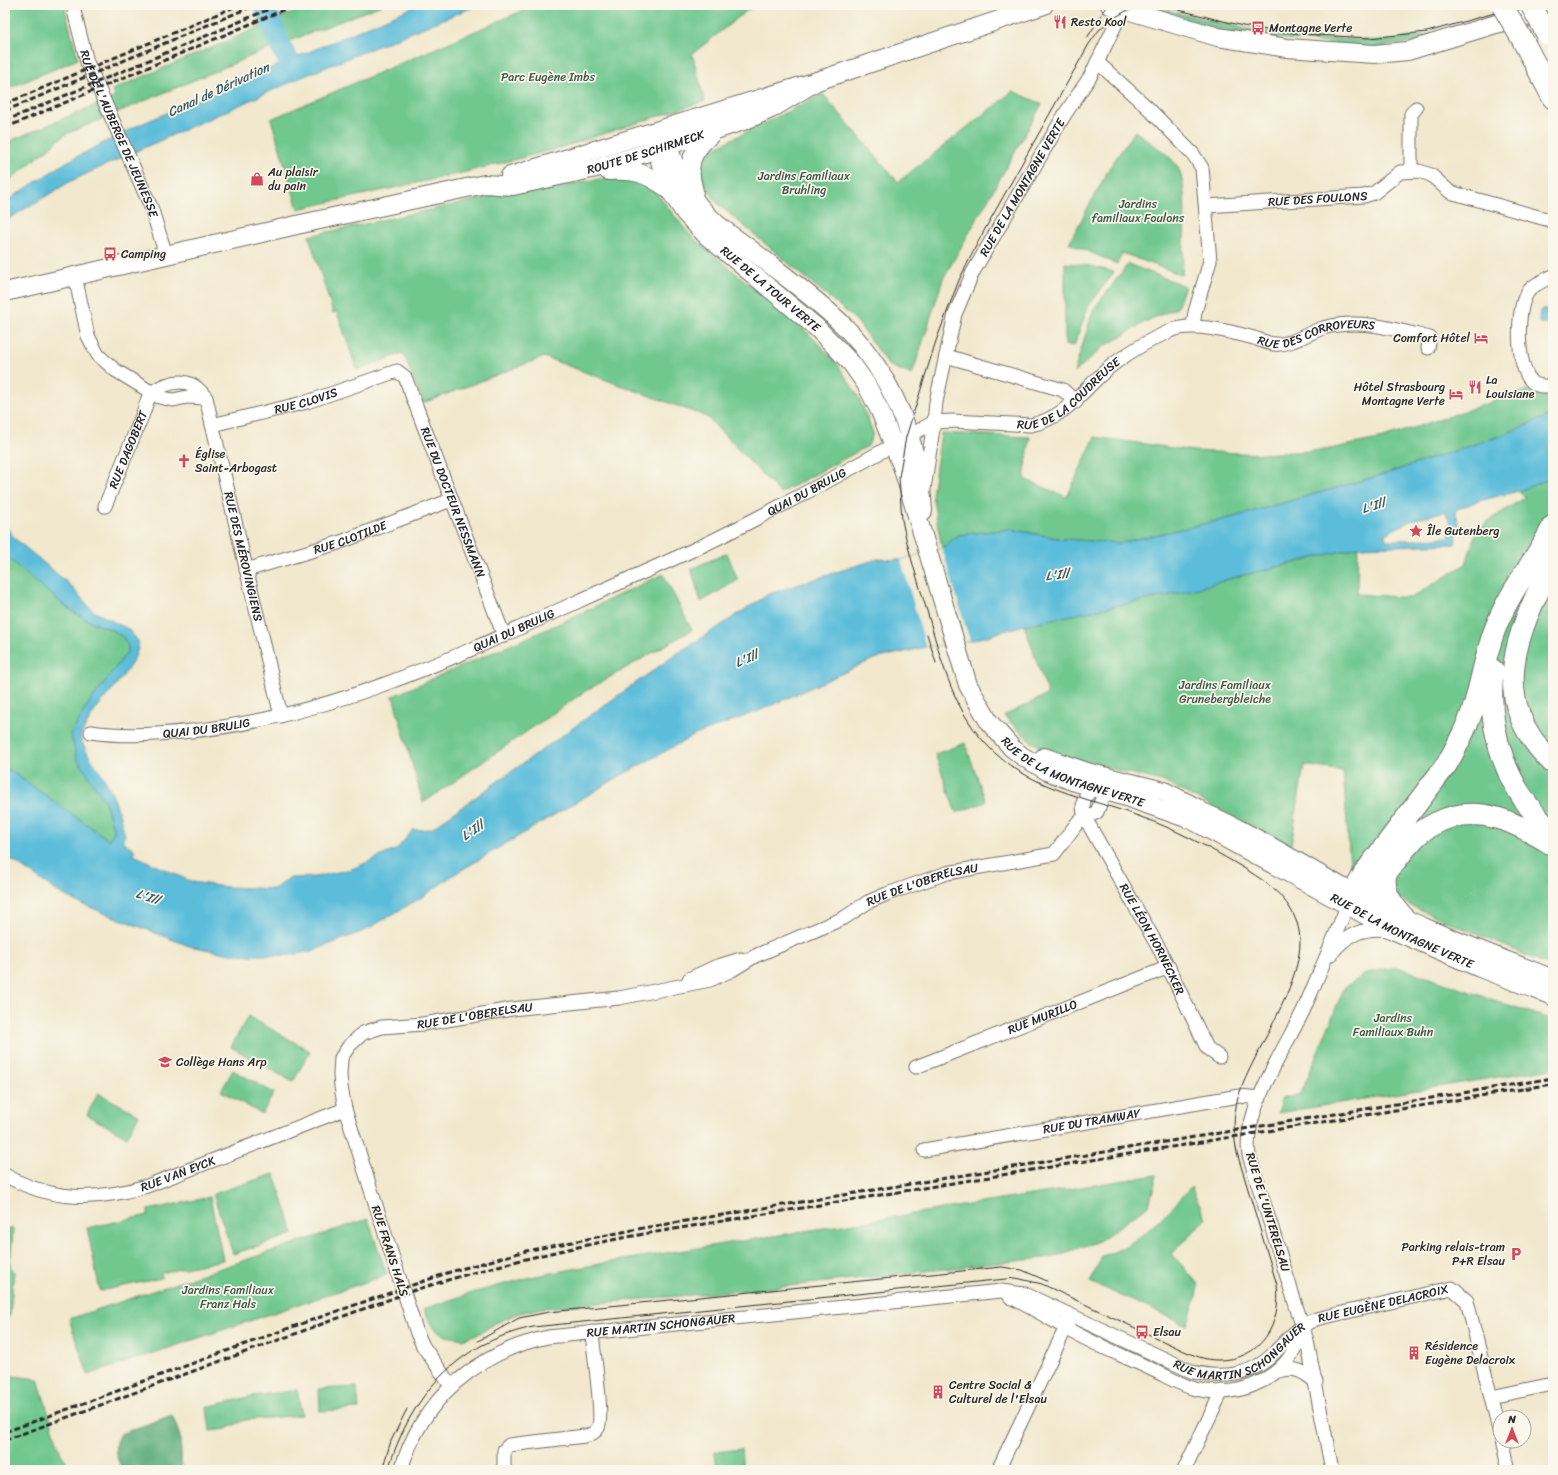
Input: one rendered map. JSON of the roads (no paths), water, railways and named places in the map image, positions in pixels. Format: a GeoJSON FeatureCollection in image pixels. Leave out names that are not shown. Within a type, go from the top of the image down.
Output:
{"type":"FeatureCollection","features":[{"type":"Feature","properties":{"kind":"highway"},"geometry":{"type":"LineString","coordinates":[[1531,5],[1550,39]]}},
{"type":"Feature","properties":{"kind":"highway"},"geometry":{"type":"LineString","coordinates":[[1499,14],[1522,40],[1553,98]]}},
{"type":"Feature","properties":{"kind":"highway"},"geometry":{"type":"LineString","coordinates":[[1354,899],[1365,872],[1447,764],[1457,746],[1474,708],[1497,624],[1510,598],[1553,526]]}},
{"type":"Feature","properties":{"kind":"highway"},"geometry":{"type":"LineString","coordinates":[[1553,564],[1524,622],[1516,653],[1514,680],[1514,691],[1520,715],[1539,748],[1553,763]]}},
{"type":"Feature","properties":{"kind":"highway"},"geometry":{"type":"LineString","coordinates":[[1528,570],[1502,631],[1497,650],[1492,677],[1492,712],[1498,746],[1508,772],[1533,813],[1553,832]]}},
{"type":"Feature","properties":{"kind":"highway"},"geometry":{"type":"LineString","coordinates":[[1354,899],[1373,890],[1415,837],[1430,826],[1457,815],[1487,814],[1501,818],[1533,833],[1553,845]]}},
{"type":"Feature","properties":{"kind":"highway"},"geometry":{"type":"LineString","coordinates":[[1386,873],[1384,880],[1386,893],[1398,924]]}},
{"type":"Feature","properties":{"kind":"main road"},"geometry":{"type":"LineString","coordinates":[[485,184],[660,139],[761,98],[817,81],[1044,5]]}},
{"type":"Feature","properties":{"kind":"main road"},"geometry":{"type":"LineString","coordinates":[[1120,7],[1144,16],[1218,37],[1287,48],[1384,54],[1417,49],[1499,14],[1553,11]]}},
{"type":"Feature","properties":{"kind":"main road","name":"ROUTE DE SCHIRMECK"},"geometry":{"type":"LineString","coordinates":[[577,173],[660,139],[714,131],[770,109],[817,81]]}},
{"type":"Feature","properties":{"kind":"main road","name":"ROUTE DE SCHIRMECK"},"geometry":{"type":"LineString","coordinates":[[699,205],[691,178],[690,165],[697,148],[714,131]]}},
{"type":"Feature","properties":{"kind":"main road","name":"RUE DE LA TOUR VERTE"},"geometry":{"type":"LineString","coordinates":[[660,139],[668,189],[685,213],[695,224],[817,328],[852,364],[866,384],[880,411],[894,444]]}},
{"type":"Feature","properties":{"kind":"main road","name":"RUE DE LA TOUR VERTE"},"geometry":{"type":"LineString","coordinates":[[660,139],[686,190],[716,223],[828,312],[856,339],[875,363],[897,403],[909,436]]}},
{"type":"Feature","properties":{"kind":"main road","name":"ROUTE DE SCHIRMECK"},"geometry":{"type":"LineString","coordinates":[[5,292],[485,184],[513,186],[577,173],[636,171],[644,174],[668,189]]}},
{"type":"Feature","properties":{"kind":"main road","name":"RUE DE LA MONTAGNE VERTE"},"geometry":{"type":"LineString","coordinates":[[909,436],[918,464],[925,547],[962,670],[974,697],[996,732],[1022,756],[1047,771],[1072,781],[1106,786],[1164,791],[1216,817],[1260,849]]}},
{"type":"Feature","properties":{"kind":"main road"},"geometry":{"type":"LineString","coordinates":[[894,444],[902,466],[925,547]]}},
{"type":"Feature","properties":{"kind":"main road","name":"RUE DE LA MONTAGNE VERTE"},"geometry":{"type":"LineString","coordinates":[[974,697],[1021,745],[1040,755],[1087,772],[1106,786],[1260,849],[1480,968],[1553,996]]}},
{"type":"Feature","properties":{"kind":"main road","name":"RUE DE LA MONTAGNE VERTE"},"geometry":{"type":"LineString","coordinates":[[1398,924],[1553,979]]}},
{"type":"Feature","properties":{"kind":"street","name":"RUE DE LA MONTAGNE VERTE"},"geometry":{"type":"LineString","coordinates":[[922,501],[934,422],[955,314],[973,272],[1065,114],[1090,77],[1116,26],[1120,7]]}},
{"type":"Feature","properties":{"kind":"street","name":"RUE DE L'AUBERGE DE JEUNESSE"},"geometry":{"type":"LineString","coordinates":[[74,11],[87,62],[151,206],[166,255]]}},
{"type":"Feature","properties":{"kind":"street"},"geometry":{"type":"LineString","coordinates":[[1116,26],[1126,18],[1134,15],[1144,16]]}},
{"type":"Feature","properties":{"kind":"street"},"geometry":{"type":"LineString","coordinates":[[1097,62],[1147,107],[1199,162],[1204,175],[1210,262],[1192,326]]}},
{"type":"Feature","properties":{"kind":"street"},"geometry":{"type":"LineString","coordinates":[[1416,108],[1411,114],[1411,170],[1426,172],[1450,192],[1553,221]]}},
{"type":"Feature","properties":{"kind":"street","name":"RUE DES FOULONS"},"geometry":{"type":"LineString","coordinates":[[1206,206],[1364,196],[1374,193],[1400,172],[1411,170]]}},
{"type":"Feature","properties":{"kind":"street","name":"RUE DES MÉROVINGIENS"},"geometry":{"type":"LineString","coordinates":[[75,276],[83,316],[92,347],[98,355],[116,370],[150,392],[166,399],[187,397],[206,398],[281,716]]}},
{"type":"Feature","properties":{"kind":"street"},"geometry":{"type":"LineString","coordinates":[[1553,276],[1533,286],[1526,294],[1519,326],[1522,355],[1529,379],[1538,386],[1553,386]]}},
{"type":"Feature","properties":{"kind":"street","name":"RUE DES CORROYEURS"},"geometry":{"type":"LineString","coordinates":[[1192,326],[1246,336],[1275,344],[1290,341],[1328,327],[1370,323],[1430,338],[1428,348]]}},
{"type":"Feature","properties":{"kind":"street","name":"RUE DE LA COUDREUSE"},"geometry":{"type":"LineString","coordinates":[[934,422],[952,421],[1031,425],[1049,420],[1076,402],[1116,362],[1171,330],[1192,326]]}},
{"type":"Feature","properties":{"kind":"street"},"geometry":{"type":"LineString","coordinates":[[946,356],[1063,390],[1076,402]]}},
{"type":"Feature","properties":{"kind":"street","name":"RUE CLOVIS"},"geometry":{"type":"LineString","coordinates":[[212,425],[307,402],[397,371]]}},
{"type":"Feature","properties":{"kind":"street","name":"RUE DU DOCTEUR NESSMANN"},"geometry":{"type":"LineString","coordinates":[[397,371],[405,377],[504,636]]}},
{"type":"Feature","properties":{"kind":"street","name":"RUE DAGOBERT"},"geometry":{"type":"LineString","coordinates":[[105,506],[142,416],[150,392]]}},
{"type":"Feature","properties":{"kind":"street"},"geometry":{"type":"LineString","coordinates":[[909,436],[934,422]]}},
{"type":"Feature","properties":{"kind":"street","name":"QUAI DU BRULIG"},"geometry":{"type":"LineString","coordinates":[[91,732],[113,736],[154,735],[224,727],[281,716],[379,688],[504,636],[714,540],[797,498],[909,436]]}},
{"type":"Feature","properties":{"kind":"street","name":"RUE CLOTILDE"},"geometry":{"type":"LineString","coordinates":[[246,570],[338,543],[451,500]]}},
{"type":"Feature","properties":{"kind":"street"},"geometry":{"type":"LineString","coordinates":[[1088,817],[1083,808],[1085,795],[1089,790],[1106,786]]}},
{"type":"Feature","properties":{"kind":"street","name":"RUE DE L'OBERELSAU"},"geometry":{"type":"LineString","coordinates":[[346,1109],[340,1075],[341,1058],[355,1040],[372,1029],[423,1024],[512,1009],[618,998],[670,987],[715,967],[755,956],[844,918],[873,899],[933,877],[955,871],[1054,854],[1078,822],[1088,817]]}},
{"type":"Feature","properties":{"kind":"street","name":"RUE LÉON HORNECKER"},"geometry":{"type":"LineString","coordinates":[[1088,817],[1169,967],[1207,1048],[1219,1058]]}},
{"type":"Feature","properties":{"kind":"street","name":"RUE DE L'UNTERELSAU"},"geometry":{"type":"LineString","coordinates":[[1332,1470],[1316,1382],[1303,1325],[1248,1149],[1249,1129],[1260,1098],[1354,899]]}},
{"type":"Feature","properties":{"kind":"street","name":"RUE DE L'UNTERELSAU"},"geometry":{"type":"LineString","coordinates":[[1323,965],[1340,943],[1349,936],[1398,924]]}},
{"type":"Feature","properties":{"kind":"street","name":"RUE MURILLO"},"geometry":{"type":"LineString","coordinates":[[916,1068],[1169,967]]}},
{"type":"Feature","properties":{"kind":"street","name":"RUE DU TRAMWAY"},"geometry":{"type":"LineString","coordinates":[[924,1150],[1239,1096],[1260,1098]]}},
{"type":"Feature","properties":{"kind":"street","name":"RUE VAN EYCK"},"geometry":{"type":"LineString","coordinates":[[5,1175],[18,1183],[58,1194],[95,1197],[120,1193],[147,1186],[346,1109]]}},
{"type":"Feature","properties":{"kind":"street","name":"RUE FRANS HALS"},"geometry":{"type":"LineString","coordinates":[[346,1109],[417,1333],[451,1386]]}},
{"type":"Feature","properties":{"kind":"street","name":"RUE EUGÈNE DELACROIX"},"geometry":{"type":"LineString","coordinates":[[1303,1325],[1316,1319],[1452,1288],[1467,1301],[1494,1409]]}},
{"type":"Feature","properties":{"kind":"street","name":"RUE MARTIN SCHONGAUER"},"geometry":{"type":"LineString","coordinates":[[401,1470],[412,1438],[422,1421],[434,1404],[451,1386],[468,1372],[493,1356],[520,1344],[548,1337],[1007,1291],[1016,1292],[1072,1316],[1192,1372],[1222,1376],[1241,1374],[1254,1368],[1274,1353],[1296,1330],[1303,1325]]}},
{"type":"Feature","properties":{"kind":"street","name":"RUE MARTIN SCHONGAUER"},"geometry":{"type":"LineString","coordinates":[[982,1293],[999,1294],[1014,1299],[1047,1315],[1066,1328],[1192,1388],[1222,1391],[1250,1386],[1280,1371],[1295,1350],[1303,1325]]}},
{"type":"Feature","properties":{"kind":"street"},"geometry":{"type":"LineString","coordinates":[[998,1470],[1072,1316]]}},
{"type":"Feature","properties":{"kind":"street"},"geometry":{"type":"LineString","coordinates":[[504,1470],[504,1450],[509,1445],[585,1436],[595,1431],[599,1427],[592,1332]]}},
{"type":"Feature","properties":{"kind":"street"},"geometry":{"type":"LineString","coordinates":[[1280,1371],[1295,1368],[1308,1375],[1316,1382]]}},
{"type":"Feature","properties":{"kind":"street"},"geometry":{"type":"LineString","coordinates":[[1491,1397],[1553,1384]]}},
{"type":"Feature","properties":{"kind":"street"},"geometry":{"type":"LineString","coordinates":[[1184,1470],[1222,1391]]}},
{"type":"Feature","properties":{"kind":"street"},"geometry":{"type":"LineString","coordinates":[[1504,1449],[1509,1470]]}},
{"type":"Feature","properties":{"kind":"water"},"geometry":{"type":"Polygon","coordinates":[[[418,5],[478,5],[302,77],[121,158],[71,181],[5,221],[5,202],[65,163],[132,128],[418,5]]]}},
{"type":"Feature","properties":{"kind":"water"},"geometry":{"type":"Polygon","coordinates":[[[1542,309],[1553,309],[1553,324],[1542,324],[1539,321],[1540,312],[1542,309]]]}},
{"type":"Feature","properties":{"kind":"water","name":"L'Ill"},"geometry":{"type":"Polygon","coordinates":[[[1553,414],[1553,477],[1519,491],[1478,501],[1455,510],[1459,524],[1455,544],[1358,547],[1236,577],[1184,592],[1024,625],[970,641],[926,647],[874,659],[761,710],[695,735],[620,776],[453,875],[424,896],[364,931],[312,951],[292,955],[254,955],[230,954],[189,946],[79,903],[58,892],[5,855],[5,767],[109,840],[114,831],[105,802],[77,758],[71,735],[87,706],[128,651],[127,644],[119,635],[76,614],[45,590],[5,555],[5,524],[14,538],[69,584],[93,611],[128,629],[138,641],[138,649],[129,668],[94,712],[80,737],[88,754],[109,786],[125,835],[122,841],[134,849],[134,855],[192,882],[226,887],[274,889],[289,878],[316,877],[352,869],[397,849],[413,830],[431,829],[675,655],[769,594],[877,559],[901,560],[942,548],[959,535],[1010,529],[1062,539],[1120,543],[1234,517],[1385,474],[1500,436],[1553,414]],[[1445,511],[1410,521],[1385,534],[1386,540],[1413,540],[1449,537],[1451,524],[1445,511]]]}},
{"type":"Feature","properties":{"kind":"waterway"},"geometry":{"type":"LineString","coordinates":[[264,5],[282,49],[294,70]]}},
{"type":"Feature","properties":{"kind":"tram line"},"geometry":{"type":"LineString","coordinates":[[1087,38],[1108,5]]}},
{"type":"Feature","properties":{"kind":"tram line"},"geometry":{"type":"LineString","coordinates":[[388,1470],[397,1444],[409,1419],[423,1397],[440,1377],[459,1360],[481,1346],[506,1335],[533,1327],[1016,1278],[1042,1284],[1182,1350],[1203,1358],[1212,1360],[1232,1359],[1246,1354],[1257,1347],[1265,1338],[1272,1326],[1276,1313],[1278,1299],[1277,1285],[1237,1153],[1234,1118],[1236,1105],[1245,1079],[1279,1011],[1297,964],[1300,943],[1297,923],[1287,904],[1273,888],[1256,875],[1237,864],[1190,838],[1166,827],[1058,790],[1038,781],[1001,759],[985,743],[973,728],[964,713],[948,680],[907,543],[902,520],[899,477],[906,437],[936,341],[959,280],[980,238],[1089,44],[1099,30],[1109,21],[1126,11],[1145,7],[1171,8],[1243,26],[1273,31],[1369,38],[1427,32],[1491,14],[1533,5]]}},
{"type":"Feature","properties":{"kind":"tram line"},"geometry":{"type":"LineString","coordinates":[[927,634],[936,663]]}},
{"type":"Feature","properties":{"kind":"tram line"},"geometry":{"type":"LineString","coordinates":[[478,1341],[519,1318],[549,1312],[1002,1267],[1022,1270],[1047,1281]]}},
{"type":"Feature","properties":{"kind":"tram line"},"geometry":{"type":"LineString","coordinates":[[382,1470],[391,1441],[407,1409]]}},
{"type":"Feature","properties":{"kind":"railway"},"geometry":{"type":"LineString","coordinates":[[5,104],[239,5]]}},
{"type":"Feature","properties":{"kind":"railway"},"geometry":{"type":"LineString","coordinates":[[5,111],[255,5]]}},
{"type":"Feature","properties":{"kind":"railway"},"geometry":{"type":"LineString","coordinates":[[5,121],[279,5]]}},
{"type":"Feature","properties":{"kind":"railway"},"geometry":{"type":"LineString","coordinates":[[5,128],[295,5]]}},
{"type":"Feature","properties":{"kind":"railway"},"geometry":{"type":"LineString","coordinates":[[5,1432],[292,1327],[450,1272],[526,1251],[643,1228],[1553,1078]]}},
{"type":"Feature","properties":{"kind":"railway"},"geometry":{"type":"LineString","coordinates":[[5,1440],[415,1290],[500,1265],[586,1245],[644,1234],[1553,1084]]}},
{"type":"Feature","properties":{"kind":"place","name":"Resto Kool"},"geometry":{"type":"Point","coordinates":[1060,22]}},
{"type":"Feature","properties":{"kind":"place","name":"Montagne Verte"},"geometry":{"type":"Point","coordinates":[1258,28]}},
{"type":"Feature","properties":{"kind":"place","name":"Au plaisir du pain"},"geometry":{"type":"Point","coordinates":[257,179]}},
{"type":"Feature","properties":{"kind":"place","name":"Camping"},"geometry":{"type":"Point","coordinates":[110,254]}},
{"type":"Feature","properties":{"kind":"place","name":"Comfort Hôtel"},"geometry":{"type":"Point","coordinates":[1481,338]}},
{"type":"Feature","properties":{"kind":"place","name":"La Louisiane"},"geometry":{"type":"Point","coordinates":[1475,387]}},
{"type":"Feature","properties":{"kind":"place","name":"Hôtel Strasbourg Montagne Verte"},"geometry":{"type":"Point","coordinates":[1456,394]}},
{"type":"Feature","properties":{"kind":"place","name":"Église Saint-Arbogast"},"geometry":{"type":"Point","coordinates":[184,461]}},
{"type":"Feature","properties":{"kind":"place","name":"Île Gutenberg"},"geometry":{"type":"Point","coordinates":[1416,531]}},
{"type":"Feature","properties":{"kind":"place","name":"Collège Hans Arp"},"geometry":{"type":"Point","coordinates":[165,1062]}},
{"type":"Feature","properties":{"kind":"place","name":"Parking relais-tram P+R Elsau"},"geometry":{"type":"Point","coordinates":[1516,1254]}},
{"type":"Feature","properties":{"kind":"place","name":"Elsau"},"geometry":{"type":"Point","coordinates":[1142,1332]}},
{"type":"Feature","properties":{"kind":"place","name":"Résidence Eugène Delacroix"},"geometry":{"type":"Point","coordinates":[1414,1353]}},
{"type":"Feature","properties":{"kind":"place","name":"Centre Social & Culturel de l'Elsau"},"geometry":{"type":"Point","coordinates":[938,1392]}},
{"type":"Feature","properties":{"kind":"park label","name":"Parc Eugène Imbs"},"geometry":{"type":"Point","coordinates":[548,77]}},
{"type":"Feature","properties":{"kind":"park label","name":"Jardins Familiaux Bruhling"},"geometry":{"type":"Point","coordinates":[804,183]}},
{"type":"Feature","properties":{"kind":"park label","name":"Jardins familiaux Foulons"},"geometry":{"type":"Point","coordinates":[1138,211]}},
{"type":"Feature","properties":{"kind":"park label","name":"Jardins Familiaux Grunebergbleiche"},"geometry":{"type":"Point","coordinates":[1225,692]}},
{"type":"Feature","properties":{"kind":"park label","name":"Jardins Familiaux Buhn"},"geometry":{"type":"Point","coordinates":[1393,1025]}},
{"type":"Feature","properties":{"kind":"park label","name":"Jardins Familiaux Franz Hals"},"geometry":{"type":"Point","coordinates":[228,1297]}},
{"type":"Feature","properties":{"kind":"water label","name":"Canal de Dérivation"},"geometry":{"type":"Point","coordinates":[218,89]}}]}
